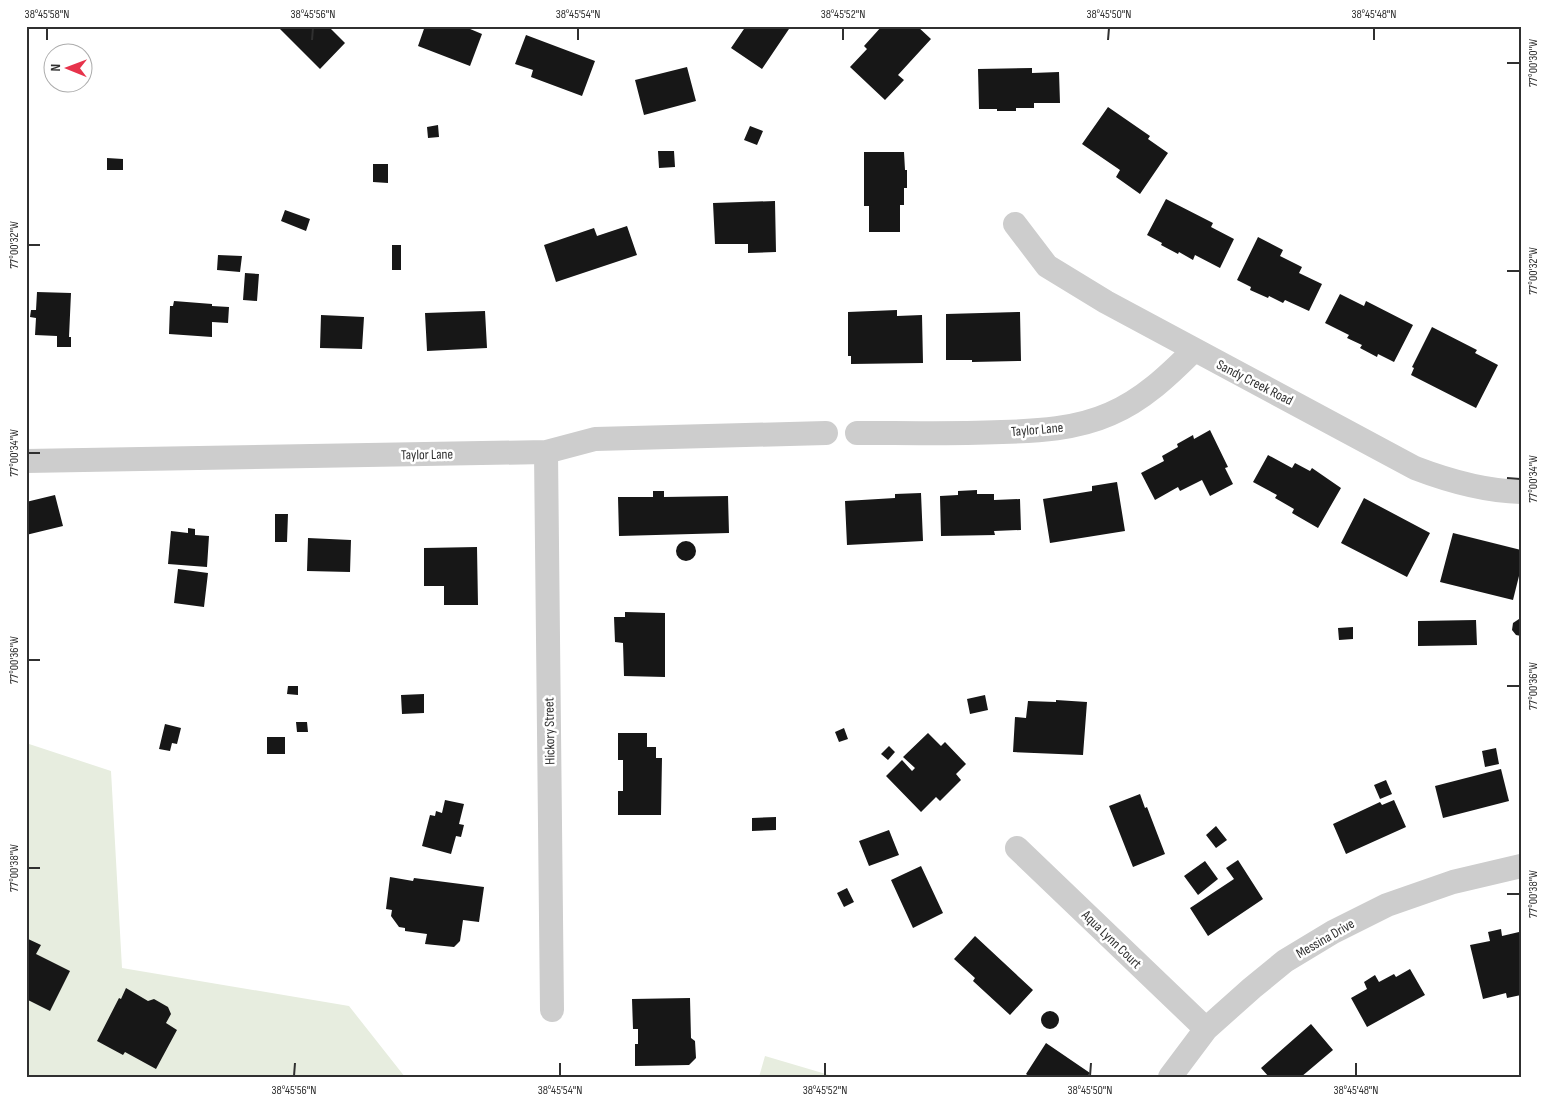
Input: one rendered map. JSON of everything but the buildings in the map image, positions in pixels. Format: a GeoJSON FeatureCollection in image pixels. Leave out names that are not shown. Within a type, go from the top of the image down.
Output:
{"type":"FeatureCollection","features":[{"type":"Feature","properties":{"kind":"street","name":"Sandy Creek Road"},"geometry":{"type":"LineString","coordinates":[[1015,224],[1047,266],[1106,302],[1415,468],[1441,478],[1477,487],[1521,492]]}},
{"type":"Feature","properties":{"kind":"street","name":"Taylor Lane"},"geometry":{"type":"LineString","coordinates":[[857,433],[983,433],[1041,430],[1079,424],[1110,414],[1143,396],[1194,350]]}},
{"type":"Feature","properties":{"kind":"street","name":"Taylor Lane"},"geometry":{"type":"LineString","coordinates":[[26,461],[546,452],[595,439],[826,433]]}},
{"type":"Feature","properties":{"kind":"street","name":"Hickory Street"},"geometry":{"type":"LineString","coordinates":[[546,452],[552,1010]]}},
{"type":"Feature","properties":{"kind":"street","name":"Aqua Lynn Court"},"geometry":{"type":"LineString","coordinates":[[1017,848],[1206,1029]]}},
{"type":"Feature","properties":{"kind":"street","name":"Messina Drive"},"geometry":{"type":"LineString","coordinates":[[1170,1077],[1206,1029],[1252,988],[1285,961],[1333,932],[1396,902],[1453,882],[1521,866]]}},
{"type":"Feature","properties":{"kind":"shaded area"},"geometry":{"type":"Polygon","coordinates":[[[26,743],[111,771],[122,968],[349,1006],[405,1077],[26,1077],[26,743]]]}},
{"type":"Feature","properties":{"kind":"shaded area"},"geometry":{"type":"Polygon","coordinates":[[[765,1056],[836,1077],[759,1077],[765,1056]]]}}]}
